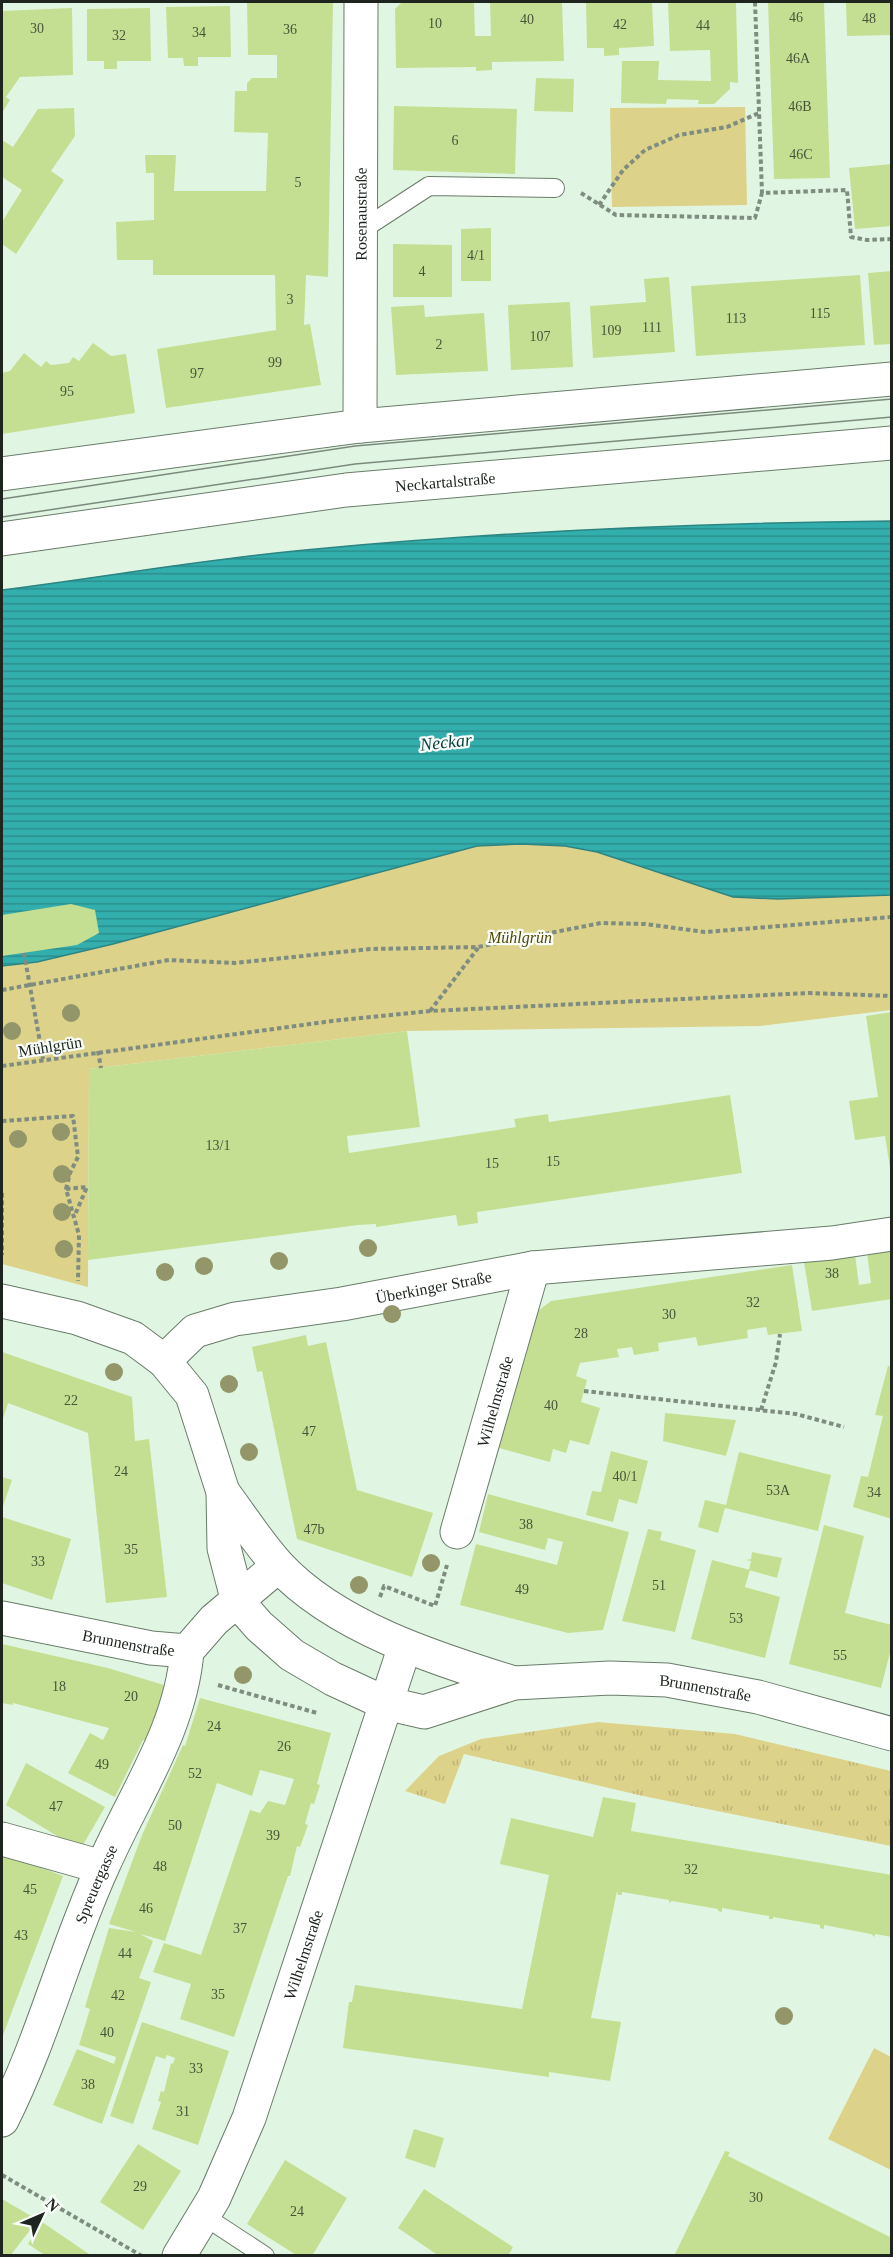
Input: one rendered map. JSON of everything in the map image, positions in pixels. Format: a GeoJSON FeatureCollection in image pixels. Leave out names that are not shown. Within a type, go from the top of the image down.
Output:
{"type":"FeatureCollection","features":[{"type":"Feature","properties":{"kind":"main road","name":"Rosenaustraße"},"geometry":{"type":"LineString","coordinates":[[360,426],[361,2]]}},
{"type":"Feature","properties":{"kind":"main road"},"geometry":{"type":"LineString","coordinates":[[2,474],[360,426],[891,379]]}},
{"type":"Feature","properties":{"kind":"main road","name":"Neckartalstraße"},"geometry":{"type":"LineString","coordinates":[[2,538],[346,490],[891,443]]}},
{"type":"Feature","properties":{"kind":"main road","name":"Überkinger Straße"},"geometry":{"type":"LineString","coordinates":[[164,1361],[195,1331],[235,1319],[342,1304],[532,1268],[821,1244],[891,1234]]}},
{"type":"Feature","properties":{"kind":"main road","name":"Wilhelmstraße"},"geometry":{"type":"LineString","coordinates":[[457,1532],[532,1268]]}},
{"type":"Feature","properties":{"kind":"main road"},"geometry":{"type":"LineString","coordinates":[[2,1301],[77,1318],[133,1338],[164,1361]]}},
{"type":"Feature","properties":{"kind":"main road","name":"Brunnenstraße"},"geometry":{"type":"LineString","coordinates":[[164,1361],[192,1395],[223,1492],[224,1548],[238,1602],[259,1626],[292,1655],[333,1679],[384,1703],[424,1712],[514,1683],[610,1678],[668,1680],[758,1697],[891,1734]]}},
{"type":"Feature","properties":{"kind":"main road","name":"Brunnenstraße"},"geometry":{"type":"LineString","coordinates":[[223,1492],[278,1566],[317,1598],[405,1646],[441,1661],[514,1683]]}},
{"type":"Feature","properties":{"kind":"main road","name":"Brunnenstraße"},"geometry":{"type":"LineString","coordinates":[[2,1618],[151,1648],[186,1663],[214,1620],[278,1566]]}},
{"type":"Feature","properties":{"kind":"main road","name":"Wilhelmstraße"},"geometry":{"type":"LineString","coordinates":[[179,2256],[214,2198],[249,2118],[384,1703],[405,1646]]}},
{"type":"Feature","properties":{"kind":"main road","name":"Spreuergasse"},"geometry":{"type":"LineString","coordinates":[[2,2120],[102,1867],[171,1725],[186,1663]]}},
{"type":"Feature","properties":{"kind":"main road"},"geometry":{"type":"LineString","coordinates":[[2,1839],[102,1867]]}},
{"type":"Feature","properties":{"kind":"lane"},"geometry":{"type":"LineString","coordinates":[[360,231],[429,186],[555,188]]}},
{"type":"Feature","properties":{"kind":"lane"},"geometry":{"type":"LineString","coordinates":[[204,2216],[265,2256]]}},
{"type":"Feature","properties":{"kind":"path"},"geometry":{"type":"LineString","coordinates":[[555,188],[576,190],[616,215],[755,218],[762,193],[755,2]]}},
{"type":"Feature","properties":{"kind":"path"},"geometry":{"type":"LineString","coordinates":[[599,205],[623,170],[645,150],[679,135],[727,127],[759,113]]}},
{"type":"Feature","properties":{"kind":"path"},"geometry":{"type":"LineString","coordinates":[[762,193],[847,190],[851,237],[867,240],[891,239]]}},
{"type":"Feature","properties":{"kind":"path"},"geometry":{"type":"LineString","coordinates":[[2,990],[168,960],[235,963],[370,949],[478,947],[601,923],[645,924],[705,932],[891,917]]}},
{"type":"Feature","properties":{"kind":"path"},"geometry":{"type":"LineString","coordinates":[[430,1011],[478,947]]}},
{"type":"Feature","properties":{"kind":"path"},"geometry":{"type":"LineString","coordinates":[[24,953],[43,1059]]}},
{"type":"Feature","properties":{"kind":"path","name":"Mühlgrün"},"geometry":{"type":"LineString","coordinates":[[2,1066],[98,1051],[430,1011],[809,993],[891,996]]}},
{"type":"Feature","properties":{"kind":"path"},"geometry":{"type":"LineString","coordinates":[[98,1051],[101,1068]]}},
{"type":"Feature","properties":{"kind":"path"},"geometry":{"type":"LineString","coordinates":[[2,1121],[73,1116],[78,1157],[70,1173],[66,1189],[79,1235],[77,1318]]}},
{"type":"Feature","properties":{"kind":"path"},"geometry":{"type":"LineString","coordinates":[[66,1189],[87,1187],[74,1217]]}},
{"type":"Feature","properties":{"kind":"path"},"geometry":{"type":"LineString","coordinates":[[2,1193],[2,1255]]}},
{"type":"Feature","properties":{"kind":"path"},"geometry":{"type":"LineString","coordinates":[[761,1410],[776,1362],[780,1334]]}},
{"type":"Feature","properties":{"kind":"path"},"geometry":{"type":"LineString","coordinates":[[584,1391],[796,1414],[844,1427]]}},
{"type":"Feature","properties":{"kind":"path"},"geometry":{"type":"LineString","coordinates":[[186,1663],[326,1716]]}},
{"type":"Feature","properties":{"kind":"path"},"geometry":{"type":"LineString","coordinates":[[2,2175],[141,2256]]}},
{"type":"Feature","properties":{"kind":"green space"},"geometry":{"type":"Polygon","coordinates":[[[745,107],[747,205],[612,207],[610,108],[745,107]]]}},
{"type":"Feature","properties":{"kind":"green space","name":"Mühlgrün"},"geometry":{"type":"Polygon","coordinates":[[[521,844],[565,846],[597,852],[733,897],[778,899],[891,895],[891,1010],[760,1026],[407,1031],[89,1069],[88,1287],[2,1264],[2,966],[37,962],[113,944],[477,846],[521,844]]]}},
{"type":"Feature","properties":{"kind":"green space"},"geometry":{"type":"Polygon","coordinates":[[[598,1722],[735,1734],[891,1771],[891,1846],[643,1796],[464,1754],[445,1804],[405,1791],[439,1756],[481,1739],[598,1722]]]}},
{"type":"Feature","properties":{"kind":"green space"},"geometry":{"type":"Polygon","coordinates":[[[874,2048],[891,2057],[891,2170],[828,2139],[874,2048]]]}},
{"type":"Feature","properties":{"kind":"water","name":"Neckar"},"geometry":{"type":"Polygon","coordinates":[[[891,521],[891,895],[778,899],[733,897],[597,852],[565,846],[521,844],[477,846],[113,944],[37,962],[2,966],[2,590],[237,557],[460,537],[604,529],[891,521]]]}},
{"type":"Feature","properties":{"kind":"building"},"geometry":{"type":"Polygon","coordinates":[[[402,2],[474,2],[475,36],[491,36],[490,2],[562,2],[564,61],[492,62],[492,70],[476,71],[476,67],[396,68],[395,9],[402,2]]]}},
{"type":"Feature","properties":{"kind":"building"},"geometry":{"type":"Polygon","coordinates":[[[586,2],[652,2],[654,46],[619,48],[619,55],[604,56],[604,48],[587,48],[586,2]]]}},
{"type":"Feature","properties":{"kind":"building"},"geometry":{"type":"Polygon","coordinates":[[[668,2],[736,2],[738,83],[730,82],[730,89],[714,104],[698,104],[699,100],[667,99],[666,104],[621,103],[622,61],[659,61],[658,80],[711,81],[710,50],[670,51],[668,2]]]}},
{"type":"Feature","properties":{"kind":"building"},"geometry":{"type":"Polygon","coordinates":[[[768,2],[824,2],[830,178],[774,179],[768,2]]]}},
{"type":"Feature","properties":{"kind":"building"},"geometry":{"type":"Polygon","coordinates":[[[846,2],[892,2],[892,35],[847,36],[846,2]]]}},
{"type":"Feature","properties":{"kind":"building"},"geometry":{"type":"Polygon","coordinates":[[[247,3],[333,3],[328,277],[306,275],[304,325],[310,324],[321,385],[166,408],[157,349],[276,330],[275,275],[153,275],[153,260],[117,260],[116,222],[154,220],[154,173],[146,173],[145,155],[176,155],[174,191],[266,191],[268,133],[234,132],[235,91],[247,91],[247,83],[252,78],[277,78],[277,55],[248,55],[247,3]]]}},
{"type":"Feature","properties":{"kind":"building"},"geometry":{"type":"Polygon","coordinates":[[[230,6],[231,57],[198,57],[198,66],[184,66],[183,58],[168,58],[166,7],[230,6]]]}},
{"type":"Feature","properties":{"kind":"building"},"geometry":{"type":"Polygon","coordinates":[[[72,8],[73,75],[20,77],[6,97],[10,100],[2,113],[2,11],[72,8]]]}},
{"type":"Feature","properties":{"kind":"building"},"geometry":{"type":"Polygon","coordinates":[[[150,8],[151,61],[117,61],[117,69],[104,69],[104,61],[87,61],[87,9],[150,8]]]}},
{"type":"Feature","properties":{"kind":"building"},"geometry":{"type":"Polygon","coordinates":[[[536,78],[574,79],[573,112],[534,111],[536,78]]]}},
{"type":"Feature","properties":{"kind":"building"},"geometry":{"type":"Polygon","coordinates":[[[394,106],[517,109],[515,174],[393,170],[394,106]]]}},
{"type":"Feature","properties":{"kind":"building"},"geometry":{"type":"Polygon","coordinates":[[[74,108],[75,136],[51,171],[64,180],[16,254],[2,244],[2,222],[22,190],[2,177],[2,140],[13,147],[38,109],[74,108]]]}},
{"type":"Feature","properties":{"kind":"building"},"geometry":{"type":"Polygon","coordinates":[[[892,164],[892,226],[855,229],[849,168],[892,164]]]}},
{"type":"Feature","properties":{"kind":"building"},"geometry":{"type":"Polygon","coordinates":[[[491,228],[491,281],[461,281],[461,229],[491,228]]]}},
{"type":"Feature","properties":{"kind":"building"},"geometry":{"type":"Polygon","coordinates":[[[393,244],[452,245],[452,297],[393,297],[393,244]]]}},
{"type":"Feature","properties":{"kind":"building"},"geometry":{"type":"Polygon","coordinates":[[[892,271],[892,344],[874,345],[868,273],[892,271]]]}},
{"type":"Feature","properties":{"kind":"building"},"geometry":{"type":"Polygon","coordinates":[[[860,275],[865,345],[696,356],[691,286],[860,275]]]}},
{"type":"Feature","properties":{"kind":"building"},"geometry":{"type":"Polygon","coordinates":[[[669,277],[675,352],[593,358],[590,306],[646,302],[644,279],[669,277]]]}},
{"type":"Feature","properties":{"kind":"building"},"geometry":{"type":"Polygon","coordinates":[[[570,302],[573,367],[511,370],[508,305],[570,302]]]}},
{"type":"Feature","properties":{"kind":"building"},"geometry":{"type":"Polygon","coordinates":[[[424,305],[425,317],[484,313],[488,371],[396,375],[391,307],[424,305]]]}},
{"type":"Feature","properties":{"kind":"building"},"geometry":{"type":"Polygon","coordinates":[[[93,343],[111,356],[126,354],[135,413],[2,434],[2,373],[10,371],[24,353],[41,367],[46,361],[51,365],[69,363],[73,357],[79,361],[93,343]]]}},
{"type":"Feature","properties":{"kind":"building"},"geometry":{"type":"Polygon","coordinates":[[[71,904],[95,910],[99,933],[77,945],[2,956],[2,915],[71,904]]]}},
{"type":"Feature","properties":{"kind":"building"},"geometry":{"type":"Polygon","coordinates":[[[892,1012],[892,1168],[890,1168],[885,1136],[855,1140],[849,1101],[878,1097],[866,1016],[892,1012]]]}},
{"type":"Feature","properties":{"kind":"building"},"geometry":{"type":"Polygon","coordinates":[[[407,1031],[420,1127],[347,1136],[349,1153],[516,1127],[514,1119],[548,1114],[549,1122],[730,1095],[742,1173],[477,1212],[478,1223],[458,1226],[456,1215],[376,1227],[376,1224],[358,1225],[88,1260],[89,1069],[407,1031]]]}},
{"type":"Feature","properties":{"kind":"building"},"geometry":{"type":"Polygon","coordinates":[[[892,1249],[892,1299],[812,1311],[804,1262],[855,1255],[859,1285],[871,1283],[867,1253],[892,1249]]]}},
{"type":"Feature","properties":{"kind":"building"},"geometry":{"type":"Polygon","coordinates":[[[792,1265],[802,1331],[768,1335],[766,1327],[747,1330],[748,1338],[698,1346],[696,1337],[658,1343],[659,1351],[634,1355],[632,1347],[617,1349],[619,1357],[580,1363],[576,1376],[587,1380],[581,1402],[600,1408],[589,1445],[570,1440],[566,1453],[553,1449],[550,1462],[499,1448],[538,1311],[551,1301],[792,1265]]]}},
{"type":"Feature","properties":{"kind":"building"},"geometry":{"type":"Polygon","coordinates":[[[306,1335],[308,1346],[326,1342],[357,1490],[433,1513],[412,1577],[297,1539],[262,1371],[257,1372],[252,1347],[306,1335]]]}},
{"type":"Feature","properties":{"kind":"building"},"geometry":{"type":"Polygon","coordinates":[[[2,1352],[132,1397],[135,1441],[149,1439],[167,1597],[106,1603],[88,1433],[8,1403],[2,1422],[2,1352]]]}},
{"type":"Feature","properties":{"kind":"building"},"geometry":{"type":"Polygon","coordinates":[[[888,1366],[892,1366],[892,1519],[853,1507],[861,1476],[868,1477],[883,1416],[875,1415],[888,1366]]]}},
{"type":"Feature","properties":{"kind":"building"},"geometry":{"type":"Polygon","coordinates":[[[665,1413],[736,1420],[726,1456],[663,1441],[665,1413]]]}},
{"type":"Feature","properties":{"kind":"building"},"geometry":{"type":"Polygon","coordinates":[[[611,1451],[648,1461],[637,1504],[619,1499],[613,1522],[586,1515],[592,1491],[601,1492],[611,1451]]]}},
{"type":"Feature","properties":{"kind":"building"},"geometry":{"type":"Polygon","coordinates":[[[739,1452],[831,1475],[818,1531],[725,1508],[718,1533],[698,1527],[705,1500],[726,1505],[739,1452]]]}},
{"type":"Feature","properties":{"kind":"building"},"geometry":{"type":"Polygon","coordinates":[[[2,1477],[12,1480],[2,1509],[2,1477]]]}},
{"type":"Feature","properties":{"kind":"building"},"geometry":{"type":"Polygon","coordinates":[[[488,1494],[629,1532],[603,1630],[568,1633],[460,1605],[476,1544],[557,1565],[563,1542],[548,1538],[545,1550],[479,1532],[488,1494]]]}},
{"type":"Feature","properties":{"kind":"building"},"geometry":{"type":"Polygon","coordinates":[[[2,1517],[71,1539],[52,1600],[2,1583],[2,1517]]]}},
{"type":"Feature","properties":{"kind":"building"},"geometry":{"type":"Polygon","coordinates":[[[824,1525],[864,1536],[845,1613],[892,1625],[892,1645],[881,1688],[789,1664],[824,1525]]]}},
{"type":"Feature","properties":{"kind":"building"},"geometry":{"type":"Polygon","coordinates":[[[648,1529],[662,1532],[660,1540],[696,1550],[675,1632],[622,1621],[648,1529]]]}},
{"type":"Feature","properties":{"kind":"building"},"geometry":{"type":"Polygon","coordinates":[[[752,1552],[782,1558],[777,1578],[749,1570],[751,1561],[746,1560],[751,1559],[752,1552]]]}},
{"type":"Feature","properties":{"kind":"building"},"geometry":{"type":"Polygon","coordinates":[[[712,1560],[750,1570],[745,1587],[780,1597],[765,1658],[691,1639],[712,1560]]]}},
{"type":"Feature","properties":{"kind":"building"},"geometry":{"type":"Polygon","coordinates":[[[2,1644],[108,1668],[167,1686],[148,1742],[143,1740],[115,1797],[68,1773],[90,1733],[103,1740],[109,1728],[13,1703],[13,1705],[2,1703],[2,1644]]]}},
{"type":"Feature","properties":{"kind":"building"},"geometry":{"type":"Polygon","coordinates":[[[200,1698],[331,1733],[317,1784],[320,1785],[314,1804],[311,1803],[305,1824],[308,1825],[300,1847],[297,1846],[290,1876],[288,1876],[234,2037],[180,2019],[191,1984],[153,1972],[164,1943],[201,1955],[250,1810],[260,1813],[268,1801],[285,1805],[294,1779],[260,1770],[252,1796],[217,1783],[165,1941],[140,1934],[153,1941],[139,1978],[151,1982],[102,2124],[53,2105],[77,2049],[114,2064],[116,2057],[79,2045],[90,2009],[85,2007],[109,1928],[136,1932],[109,1924],[142,1835],[183,1745],[185,1746],[200,1698]]]}},
{"type":"Feature","properties":{"kind":"building"},"geometry":{"type":"Polygon","coordinates":[[[26,1763],[105,1807],[80,1850],[6,1805],[26,1763]]]}},
{"type":"Feature","properties":{"kind":"building"},"geometry":{"type":"Polygon","coordinates":[[[603,1797],[636,1803],[631,1831],[892,1875],[892,1937],[875,1934],[875,1937],[871,1934],[824,1925],[824,1929],[820,1928],[820,1925],[773,1917],[769,1919],[769,1916],[722,1908],[722,1912],[718,1909],[672,1901],[669,1903],[669,1900],[622,1892],[622,1895],[618,1895],[617,1891],[591,2018],[621,2022],[610,2081],[549,2072],[549,2077],[343,2048],[349,2002],[352,2002],[355,1985],[522,2009],[549,1875],[500,1864],[511,1818],[593,1837],[603,1797]]]}},
{"type":"Feature","properties":{"kind":"building"},"geometry":{"type":"Polygon","coordinates":[[[2,1853],[63,1876],[2,2038],[2,1853]]]}},
{"type":"Feature","properties":{"kind":"building"},"geometry":{"type":"Polygon","coordinates":[[[142,2022],[229,2051],[198,2145],[152,2129],[161,2102],[158,2101],[161,2091],[164,2092],[171,2063],[173,2064],[175,2058],[167,2055],[165,2059],[156,2056],[133,2124],[110,2116],[142,2022]]]}},
{"type":"Feature","properties":{"kind":"building"},"geometry":{"type":"Polygon","coordinates":[[[414,2129],[444,2138],[435,2168],[405,2158],[414,2129]]]}},
{"type":"Feature","properties":{"kind":"building"},"geometry":{"type":"Polygon","coordinates":[[[138,2144],[181,2171],[143,2230],[100,2202],[138,2144]]]}},
{"type":"Feature","properties":{"kind":"building"},"geometry":{"type":"Polygon","coordinates":[[[725,2151],[730,2152],[728,2156],[892,2238],[892,2256],[674,2256],[725,2151]]]}},
{"type":"Feature","properties":{"kind":"building"},"geometry":{"type":"Polygon","coordinates":[[[285,2160],[347,2198],[312,2256],[298,2256],[247,2224],[285,2160]]]}},
{"type":"Feature","properties":{"kind":"building"},"geometry":{"type":"Polygon","coordinates":[[[424,2189],[513,2247],[508,2256],[439,2256],[398,2228],[424,2189]]]}},
{"type":"Feature","properties":{"kind":"building"},"geometry":{"type":"Polygon","coordinates":[[[2,2199],[38,2220],[10,2256],[2,2256],[2,2199]]]}},
{"type":"Feature","properties":{"kind":"building"},"geometry":{"type":"Polygon","coordinates":[[[42,2222],[92,2256],[46,2256],[28,2244],[42,2222]]]}},
{"type":"Feature","properties":{"kind":"tram line"},"geometry":{"type":"LineString","coordinates":[[2,499],[355,446],[892,399]]}},
{"type":"Feature","properties":{"kind":"tram line"},"geometry":{"type":"LineString","coordinates":[[2,517],[355,464],[892,417]]}}]}
